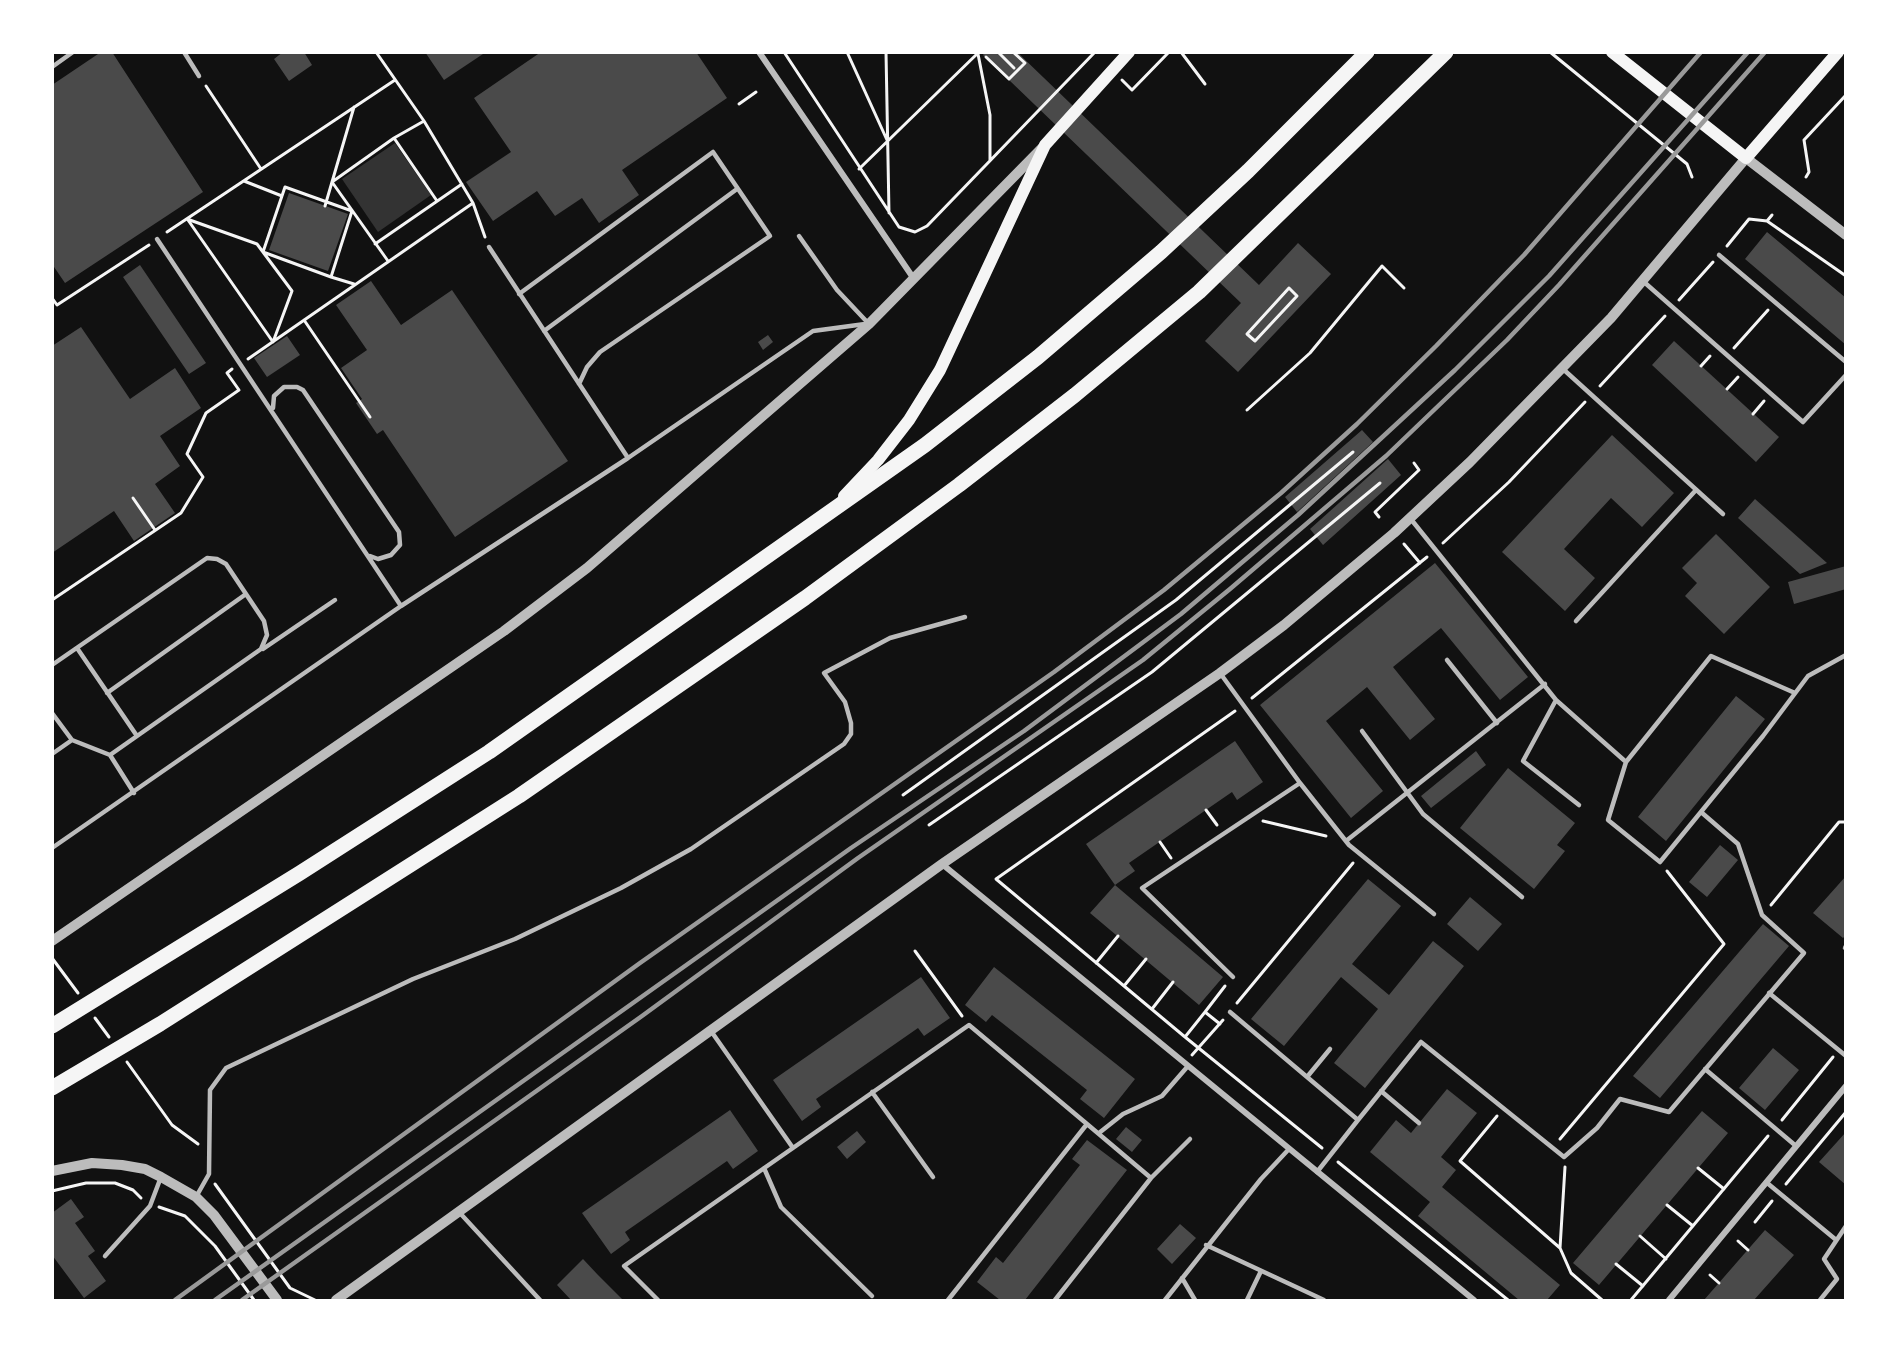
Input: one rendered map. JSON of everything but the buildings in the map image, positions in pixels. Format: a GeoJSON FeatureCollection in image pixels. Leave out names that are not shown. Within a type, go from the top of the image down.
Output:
{"type":"FeatureCollection","features":[{"type":"Feature","properties":{"kind":"main road"},"geometry":{"type":"LineString","coordinates":[[823,519],[884,452],[909,420],[940,370],[1045,145],[1129,52]]}},
{"type":"Feature","properties":{"kind":"main road"},"geometry":{"type":"LineString","coordinates":[[52,1026],[300,873],[489,752],[925,445],[1038,357],[1161,252],[1248,171],[1367,52]]}},
{"type":"Feature","properties":{"kind":"main road"},"geometry":{"type":"LineString","coordinates":[[52,1088],[160,1024],[519,796],[805,598],[1075,395],[1199,292],[1287,210],[1446,52]]}},
{"type":"Feature","properties":{"kind":"main road"},"geometry":{"type":"LineString","coordinates":[[1612,52],[1746,158],[1838,52]]}},
{"type":"Feature","properties":{"kind":"street"},"geometry":{"type":"LineString","coordinates":[[759,52],[914,279]]}},
{"type":"Feature","properties":{"kind":"street"},"geometry":{"type":"LineString","coordinates":[[52,941],[545,601],[869,324],[1045,145]]}},
{"type":"Feature","properties":{"kind":"street"},"geometry":{"type":"LineString","coordinates":[[336,1300],[942,864],[1221,673],[1340,579],[1410,518],[1562,368],[1644,282],[1746,158],[1845,235]]}},
{"type":"Feature","properties":{"kind":"street"},"geometry":{"type":"LineString","coordinates":[[942,864],[1474,1300]]}},
{"type":"Feature","properties":{"kind":"street"},"geometry":{"type":"LineString","coordinates":[[1669,1300],[1845,1086]]}},
{"type":"Feature","properties":{"kind":"street"},"geometry":{"type":"LineString","coordinates":[[52,1171],[92,1163],[145,1169],[196,1197],[214,1215],[277,1300]]}},
{"type":"Feature","properties":{"kind":"lane"},"geometry":{"type":"LineString","coordinates":[[52,67],[73,52]]}},
{"type":"Feature","properties":{"kind":"lane"},"geometry":{"type":"LineString","coordinates":[[184,52],[199,76]]}},
{"type":"Feature","properties":{"kind":"lane"},"geometry":{"type":"LineString","coordinates":[[519,294],[713,152],[738,189],[770,237],[600,352],[587,367],[579,384]]}},
{"type":"Feature","properties":{"kind":"lane"},"geometry":{"type":"LineString","coordinates":[[544,331],[738,189]]}},
{"type":"Feature","properties":{"kind":"lane"},"geometry":{"type":"LineString","coordinates":[[799,236],[837,290],[869,324]]}},
{"type":"Feature","properties":{"kind":"lane"},"geometry":{"type":"LineString","coordinates":[[157,239],[401,606]]}},
{"type":"Feature","properties":{"kind":"lane"},"geometry":{"type":"LineString","coordinates":[[489,247],[628,458]]}},
{"type":"Feature","properties":{"kind":"lane"},"geometry":{"type":"LineString","coordinates":[[1719,255],[1845,362]]}},
{"type":"Feature","properties":{"kind":"lane"},"geometry":{"type":"LineString","coordinates":[[1644,282],[1803,422],[1845,375]]}},
{"type":"Feature","properties":{"kind":"lane"},"geometry":{"type":"LineString","coordinates":[[52,848],[401,606],[628,458],[813,332],[869,324]]}},
{"type":"Feature","properties":{"kind":"lane"},"geometry":{"type":"LineString","coordinates":[[1562,368],[1723,514]]}},
{"type":"Feature","properties":{"kind":"lane"},"geometry":{"type":"LineString","coordinates":[[275,414],[272,402],[278,390],[290,386],[303,390],[399,532],[400,545],[391,555],[378,559],[368,555]]}},
{"type":"Feature","properties":{"kind":"lane"},"geometry":{"type":"LineString","coordinates":[[1576,621],[1696,490]]}},
{"type":"Feature","properties":{"kind":"lane"},"geometry":{"type":"LineString","coordinates":[[1410,518],[1556,700],[1626,762]]}},
{"type":"Feature","properties":{"kind":"lane"},"geometry":{"type":"LineString","coordinates":[[52,665],[207,558],[217,559],[226,564],[267,628],[265,643],[258,652]]}},
{"type":"Feature","properties":{"kind":"lane"},"geometry":{"type":"LineString","coordinates":[[107,693],[246,594]]}},
{"type":"Feature","properties":{"kind":"lane"},"geometry":{"type":"LineString","coordinates":[[110,755],[335,600]]}},
{"type":"Feature","properties":{"kind":"lane"},"geometry":{"type":"LineString","coordinates":[[196,1197],[209,1174],[210,1090],[226,1068],[413,980],[515,939],[621,888],[691,849],[844,744],[851,734],[851,723],[845,702],[824,673],[890,638],[965,617]]}},
{"type":"Feature","properties":{"kind":"lane"},"geometry":{"type":"LineString","coordinates":[[77,648],[137,736]]}},
{"type":"Feature","properties":{"kind":"lane"},"geometry":{"type":"LineString","coordinates":[[1795,693],[1711,656],[1626,762],[1608,820],[1660,862],[1701,812],[1795,693],[1808,676],[1845,656]]}},
{"type":"Feature","properties":{"kind":"lane"},"geometry":{"type":"LineString","coordinates":[[1447,660],[1497,723]]}},
{"type":"Feature","properties":{"kind":"lane"},"geometry":{"type":"LineString","coordinates":[[1221,673],[1300,783],[1346,841],[1434,914]]}},
{"type":"Feature","properties":{"kind":"lane"},"geometry":{"type":"LineString","coordinates":[[1346,841],[1545,684]]}},
{"type":"Feature","properties":{"kind":"lane"},"geometry":{"type":"LineString","coordinates":[[1556,700],[1523,761],[1579,805]]}},
{"type":"Feature","properties":{"kind":"lane"},"geometry":{"type":"LineString","coordinates":[[52,713],[72,740],[110,755],[134,793]]}},
{"type":"Feature","properties":{"kind":"lane"},"geometry":{"type":"LineString","coordinates":[[1362,731],[1423,814],[1522,897]]}},
{"type":"Feature","properties":{"kind":"lane"},"geometry":{"type":"LineString","coordinates":[[52,754],[72,740]]}},
{"type":"Feature","properties":{"kind":"lane"},"geometry":{"type":"LineString","coordinates":[[1233,977],[1142,888],[1300,783]]}},
{"type":"Feature","properties":{"kind":"lane"},"geometry":{"type":"LineString","coordinates":[[1317,1172],[1421,1042],[1564,1157],[1597,1128],[1620,1099],[1669,1112],[1804,952],[1762,915],[1738,844],[1701,812]]}},
{"type":"Feature","properties":{"kind":"lane"},"geometry":{"type":"LineString","coordinates":[[1769,993],[1845,1056]]}},
{"type":"Feature","properties":{"kind":"lane"},"geometry":{"type":"LineString","coordinates":[[1230,1012],[1358,1120]]}},
{"type":"Feature","properties":{"kind":"lane"},"geometry":{"type":"LineString","coordinates":[[658,1300],[624,1266],[969,1025],[1151,1178]]}},
{"type":"Feature","properties":{"kind":"lane"},"geometry":{"type":"LineString","coordinates":[[711,1031],[793,1148]]}},
{"type":"Feature","properties":{"kind":"lane"},"geometry":{"type":"LineString","coordinates":[[1307,1077],[1330,1049]]}},
{"type":"Feature","properties":{"kind":"lane"},"geometry":{"type":"LineString","coordinates":[[1099,1133],[1123,1114],[1162,1096],[1186,1065]]}},
{"type":"Feature","properties":{"kind":"lane"},"geometry":{"type":"LineString","coordinates":[[1706,1069],[1796,1146]]}},
{"type":"Feature","properties":{"kind":"lane"},"geometry":{"type":"LineString","coordinates":[[1381,1091],[1419,1123]]}},
{"type":"Feature","properties":{"kind":"lane"},"geometry":{"type":"LineString","coordinates":[[872,1092],[933,1177]]}},
{"type":"Feature","properties":{"kind":"lane"},"geometry":{"type":"LineString","coordinates":[[948,1300],[1087,1124]]}},
{"type":"Feature","properties":{"kind":"lane"},"geometry":{"type":"LineString","coordinates":[[1055,1300],[1151,1178],[1190,1138]]}},
{"type":"Feature","properties":{"kind":"lane"},"geometry":{"type":"LineString","coordinates":[[1165,1300],[1206,1245],[1289,1149]]}},
{"type":"Feature","properties":{"kind":"lane"},"geometry":{"type":"LineString","coordinates":[[764,1168],[781,1208],[872,1296]]}},
{"type":"Feature","properties":{"kind":"lane"},"geometry":{"type":"LineString","coordinates":[[105,1256],[150,1206],[161,1177]]}},
{"type":"Feature","properties":{"kind":"lane"},"geometry":{"type":"LineString","coordinates":[[1766,1182],[1835,1239]]}},
{"type":"Feature","properties":{"kind":"lane"},"geometry":{"type":"LineString","coordinates":[[459,1212],[540,1300]]}},
{"type":"Feature","properties":{"kind":"lane"},"geometry":{"type":"LineString","coordinates":[[1837,1279],[1824,1259],[1845,1226]]}},
{"type":"Feature","properties":{"kind":"lane"},"geometry":{"type":"LineString","coordinates":[[1206,1245],[1324,1300]]}},
{"type":"Feature","properties":{"kind":"lane"},"geometry":{"type":"LineString","coordinates":[[1247,1300],[1261,1271]]}},
{"type":"Feature","properties":{"kind":"lane"},"geometry":{"type":"LineString","coordinates":[[1820,1300],[1837,1279],[1845,1276]]}},
{"type":"Feature","properties":{"kind":"lane"},"geometry":{"type":"LineString","coordinates":[[1182,1278],[1195,1300]]}},
{"type":"Feature","properties":{"kind":"path"},"geometry":{"type":"LineString","coordinates":[[376,52],[424,121],[462,184],[473,203],[489,247]]}},
{"type":"Feature","properties":{"kind":"path"},"geometry":{"type":"LineString","coordinates":[[784,52],[889,213],[903,230],[921,231],[1095,52]]}},
{"type":"Feature","properties":{"kind":"path"},"geometry":{"type":"LineString","coordinates":[[847,52],[888,142]]}},
{"type":"Feature","properties":{"kind":"path"},"geometry":{"type":"LineString","coordinates":[[886,52],[889,213]]}},
{"type":"Feature","properties":{"kind":"path"},"geometry":{"type":"LineString","coordinates":[[998,52],[1014,68]]}},
{"type":"Feature","properties":{"kind":"path"},"geometry":{"type":"LineString","coordinates":[[986,57],[1010,79],[1025,63],[1013,52]]}},
{"type":"Feature","properties":{"kind":"path"},"geometry":{"type":"LineString","coordinates":[[1181,52],[1205,84]]}},
{"type":"Feature","properties":{"kind":"path"},"geometry":{"type":"LineString","coordinates":[[1550,52],[1687,164],[1692,177]]}},
{"type":"Feature","properties":{"kind":"path"},"geometry":{"type":"LineString","coordinates":[[860,169],[978,53]]}},
{"type":"Feature","properties":{"kind":"path"},"geometry":{"type":"LineString","coordinates":[[978,53],[990,115],[990,161]]}},
{"type":"Feature","properties":{"kind":"path"},"geometry":{"type":"LineString","coordinates":[[52,308],[395,80]]}},
{"type":"Feature","properties":{"kind":"path"},"geometry":{"type":"LineString","coordinates":[[739,104],[756,92]]}},
{"type":"Feature","properties":{"kind":"path"},"geometry":{"type":"LineString","coordinates":[[1806,177],[1809,172],[1804,140],[1845,94]]}},
{"type":"Feature","properties":{"kind":"path"},"geometry":{"type":"LineString","coordinates":[[212,95],[261,169]]}},
{"type":"Feature","properties":{"kind":"path"},"geometry":{"type":"LineString","coordinates":[[325,206],[354,107]]}},
{"type":"Feature","properties":{"kind":"path"},"geometry":{"type":"LineString","coordinates":[[332,182],[394,138],[424,121]]}},
{"type":"Feature","properties":{"kind":"path"},"geometry":{"type":"LineString","coordinates":[[394,138],[437,201]]}},
{"type":"Feature","properties":{"kind":"path"},"geometry":{"type":"LineString","coordinates":[[244,181],[282,196]]}},
{"type":"Feature","properties":{"kind":"path"},"geometry":{"type":"LineString","coordinates":[[332,182],[388,261]]}},
{"type":"Feature","properties":{"kind":"path"},"geometry":{"type":"LineString","coordinates":[[375,244],[462,184]]}},
{"type":"Feature","properties":{"kind":"path"},"geometry":{"type":"LineString","coordinates":[[263,252],[285,186],[352,211]]}},
{"type":"Feature","properties":{"kind":"path"},"geometry":{"type":"LineString","coordinates":[[52,600],[181,513],[203,477],[187,454],[206,413],[239,390],[227,372],[473,203]]}},
{"type":"Feature","properties":{"kind":"path"},"geometry":{"type":"LineString","coordinates":[[331,277],[352,211]]}},
{"type":"Feature","properties":{"kind":"path"},"geometry":{"type":"LineString","coordinates":[[1767,221],[1772,215]]}},
{"type":"Feature","properties":{"kind":"path"},"geometry":{"type":"LineString","coordinates":[[187,219],[257,243],[292,291],[273,342]]}},
{"type":"Feature","properties":{"kind":"path"},"geometry":{"type":"LineString","coordinates":[[187,219],[273,342]]}},
{"type":"Feature","properties":{"kind":"path"},"geometry":{"type":"LineString","coordinates":[[1185,1037],[996,879],[1244,705],[1435,550],[1509,482],[1592,395],[1749,219],[1767,221],[1845,276]]}},
{"type":"Feature","properties":{"kind":"path"},"geometry":{"type":"LineString","coordinates":[[263,252],[354,284]]}},
{"type":"Feature","properties":{"kind":"path"},"geometry":{"type":"LineString","coordinates":[[1246,410],[1310,353],[1382,266],[1404,288]]}},
{"type":"Feature","properties":{"kind":"path"},"geometry":{"type":"LineString","coordinates":[[1289,288],[1297,296],[1277,318],[1255,341],[1247,334],[1289,288]]}},
{"type":"Feature","properties":{"kind":"path"},"geometry":{"type":"LineString","coordinates":[[52,298],[57,305]]}},
{"type":"Feature","properties":{"kind":"path"},"geometry":{"type":"LineString","coordinates":[[1728,356],[1775,302]]}},
{"type":"Feature","properties":{"kind":"path"},"geometry":{"type":"LineString","coordinates":[[304,320],[370,417]]}},
{"type":"Feature","properties":{"kind":"path"},"geometry":{"type":"LineString","coordinates":[[1754,414],[1771,394]]}},
{"type":"Feature","properties":{"kind":"path"},"geometry":{"type":"LineString","coordinates":[[903,795],[1176,600],[1353,452]]}},
{"type":"Feature","properties":{"kind":"path"},"geometry":{"type":"LineString","coordinates":[[1379,518],[1375,512],[1419,470],[1414,463]]}},
{"type":"Feature","properties":{"kind":"path"},"geometry":{"type":"LineString","coordinates":[[929,825],[1152,672],[1380,483]]}},
{"type":"Feature","properties":{"kind":"path"},"geometry":{"type":"LineString","coordinates":[[133,498],[155,530]]}},
{"type":"Feature","properties":{"kind":"path"},"geometry":{"type":"LineString","coordinates":[[1404,544],[1420,563]]}},
{"type":"Feature","properties":{"kind":"path"},"geometry":{"type":"LineString","coordinates":[[1206,810],[1223,833]]}},
{"type":"Feature","properties":{"kind":"path"},"geometry":{"type":"LineString","coordinates":[[1246,818],[1346,841]]}},
{"type":"Feature","properties":{"kind":"path"},"geometry":{"type":"LineString","coordinates":[[1762,915],[1839,822],[1845,822]]}},
{"type":"Feature","properties":{"kind":"path"},"geometry":{"type":"LineString","coordinates":[[1160,842],[1176,865]]}},
{"type":"Feature","properties":{"kind":"path"},"geometry":{"type":"LineString","coordinates":[[1230,1012],[1360,854]]}},
{"type":"Feature","properties":{"kind":"path"},"geometry":{"type":"LineString","coordinates":[[1552,1147],[1724,944],[1660,862]]}},
{"type":"Feature","properties":{"kind":"path"},"geometry":{"type":"LineString","coordinates":[[1096,963],[1118,936]]}},
{"type":"Feature","properties":{"kind":"path"},"geometry":{"type":"LineString","coordinates":[[915,951],[969,1025]]}},
{"type":"Feature","properties":{"kind":"path"},"geometry":{"type":"LineString","coordinates":[[1124,986],[1146,960]]}},
{"type":"Feature","properties":{"kind":"path"},"geometry":{"type":"LineString","coordinates":[[1186,1065],[1219,1025],[1205,1012],[1233,977]]}},
{"type":"Feature","properties":{"kind":"path"},"geometry":{"type":"LineString","coordinates":[[1152,1009],[1173,982]]}},
{"type":"Feature","properties":{"kind":"path"},"geometry":{"type":"LineString","coordinates":[[1631,1300],[1839,1050]]}},
{"type":"Feature","properties":{"kind":"path"},"geometry":{"type":"LineString","coordinates":[[1504,1108],[1461,1161],[1560,1248]]}},
{"type":"Feature","properties":{"kind":"path"},"geometry":{"type":"LineString","coordinates":[[1755,1222],[1845,1112]]}},
{"type":"Feature","properties":{"kind":"path"},"geometry":{"type":"LineString","coordinates":[[172,1125],[198,1144],[209,1174],[230,1208],[290,1288],[315,1300]]}},
{"type":"Feature","properties":{"kind":"path"},"geometry":{"type":"LineString","coordinates":[[1564,1157],[1566,1176],[1560,1248],[1570,1273],[1602,1300]]}},
{"type":"Feature","properties":{"kind":"path"},"geometry":{"type":"LineString","coordinates":[[1698,1168],[1724,1189]]}},
{"type":"Feature","properties":{"kind":"path"},"geometry":{"type":"LineString","coordinates":[[52,1191],[86,1183],[115,1183],[134,1190],[150,1206],[167,1208],[185,1216],[215,1246],[254,1300]]}},
{"type":"Feature","properties":{"kind":"path"},"geometry":{"type":"LineString","coordinates":[[1667,1205],[1693,1226]]}},
{"type":"Feature","properties":{"kind":"path"},"geometry":{"type":"LineString","coordinates":[[1640,1236],[1666,1259]]}},
{"type":"Feature","properties":{"kind":"path"},"geometry":{"type":"LineString","coordinates":[[1738,1241],[1748,1250]]}},
{"type":"Feature","properties":{"kind":"path"},"geometry":{"type":"LineString","coordinates":[[1444,1248],[1449,1242]]}},
{"type":"Feature","properties":{"kind":"path"},"geometry":{"type":"LineString","coordinates":[[1616,1264],[1643,1287]]}},
{"type":"Feature","properties":{"kind":"path"},"geometry":{"type":"LineString","coordinates":[[1472,1272],[1477,1266]]}},
{"type":"Feature","properties":{"kind":"path"},"geometry":{"type":"LineString","coordinates":[[1710,1275],[1719,1283]]}},
{"type":"Feature","properties":{"kind":"path"},"geometry":{"type":"LineString","coordinates":[[1502,1296],[1506,1290]]}},
{"type":"Feature","properties":{"kind":"shaded area"},"geometry":{"type":"Polygon","coordinates":[[[395,143],[431,195],[378,232],[342,179],[395,143]]]}},
{"type":"Feature","properties":{"kind":"railway"},"geometry":{"type":"LineString","coordinates":[[175,1300],[640,963],[1054,672],[1164,590],[1281,493],[1357,424],[1436,346],[1524,255],[1701,52]]}},
{"type":"Feature","properties":{"kind":"railway"},"geometry":{"type":"LineString","coordinates":[[215,1300],[851,848],[1024,731],[1181,614],[1298,515],[1455,370],[1549,276],[1748,52]]}},
{"type":"Feature","properties":{"kind":"railway"},"geometry":{"type":"LineString","coordinates":[[242,1300],[642,1016],[858,858],[1143,660],[1230,589],[1386,456],[1507,340],[1559,285],[1765,52]]}}]}
